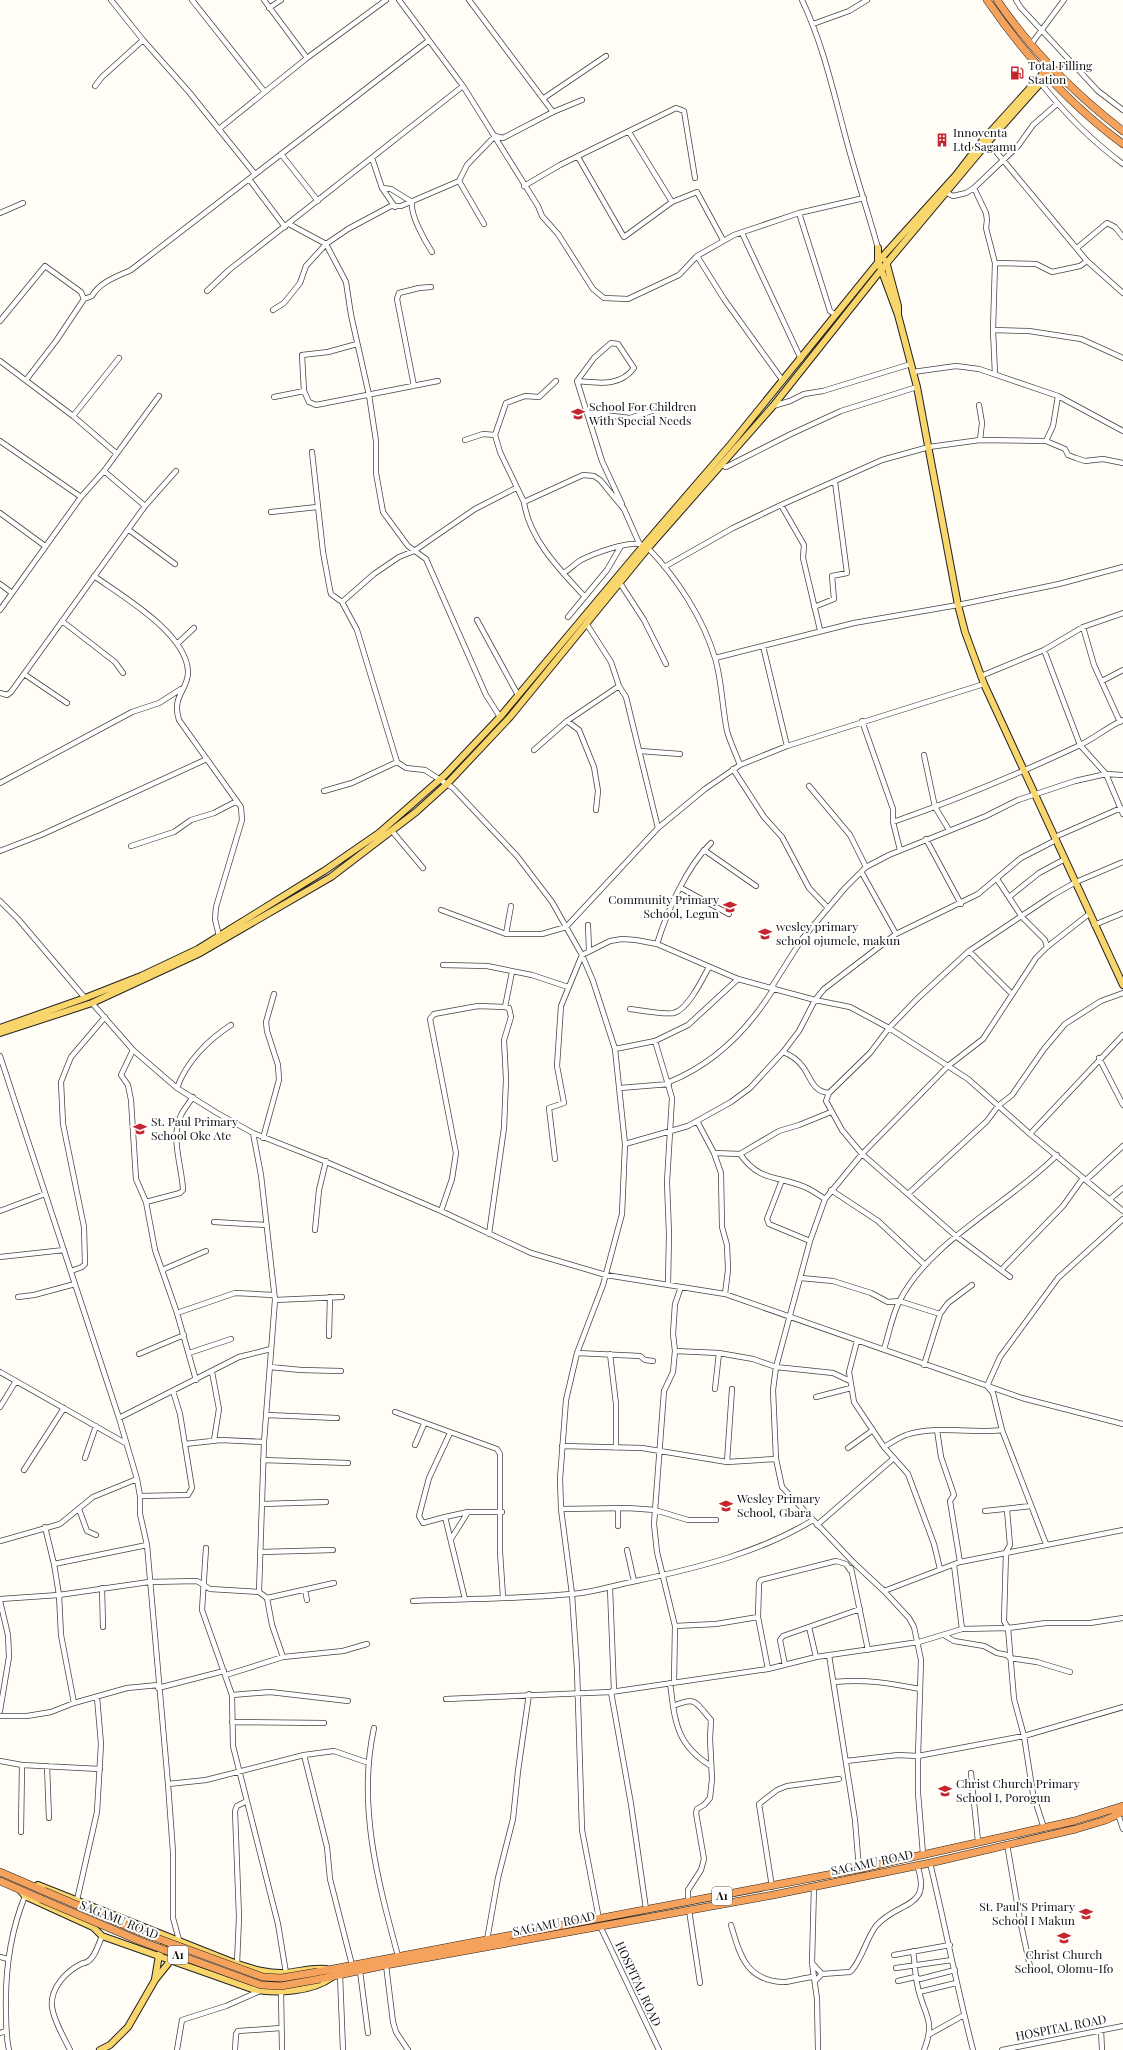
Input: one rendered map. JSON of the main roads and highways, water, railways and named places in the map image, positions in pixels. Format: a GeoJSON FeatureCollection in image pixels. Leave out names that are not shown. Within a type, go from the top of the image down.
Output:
{"type":"FeatureCollection","features":[{"type":"Feature","properties":{"kind":"highway"},"geometry":{"type":"LineString","coordinates":[[987,0],[1045,73],[1091,119],[1123,144]]}},
{"type":"Feature","properties":{"kind":"highway"},"geometry":{"type":"LineString","coordinates":[[997,0],[1051,67],[1094,108],[1123,131]]}},
{"type":"Feature","properties":{"kind":"highway","name":"SAGAMU ROAD"},"geometry":{"type":"LineString","coordinates":[[0,1881],[140,1941],[261,1985],[281,1986],[319,1976],[329,1970],[352,1964],[772,1887],[859,1869],[978,1841],[1044,1828],[1123,1806]]}},
{"type":"Feature","properties":{"kind":"highway","name":"SAGAMU ROAD"},"geometry":{"type":"LineString","coordinates":[[0,1872],[143,1933],[263,1977],[332,1977],[386,1965],[689,1910],[930,1863],[1076,1829],[1106,1820],[1121,1813]]}},
{"type":"Feature","properties":{"kind":"highway"},"geometry":{"type":"LineString","coordinates":[[891,1861],[893,1870]]}},
{"type":"Feature","properties":{"kind":"main road"},"geometry":{"type":"LineString","coordinates":[[0,1028],[85,998],[141,976],[198,949],[324,871],[379,833],[440,779],[500,717],[783,381],[878,261],[956,176],[983,140],[1051,67]]}},
{"type":"Feature","properties":{"kind":"main road"},"geometry":{"type":"LineString","coordinates":[[0,1033],[92,1003],[200,953],[267,916],[342,870],[392,832],[447,784],[505,722],[620,584],[644,545],[722,465],[773,406],[881,270],[1040,82],[1045,73]]}},
{"type":"Feature","properties":{"kind":"main road"},"geometry":{"type":"LineString","coordinates":[[889,281],[881,270],[878,261],[878,248],[884,255],[887,264],[889,281],[898,306],[898,315],[917,387],[930,447],[958,605],[965,632],[984,684],[1123,985]]}},
{"type":"Feature","properties":{"kind":"main road"},"geometry":{"type":"LineString","coordinates":[[889,281],[890,269],[894,256]]}},
{"type":"Feature","properties":{"kind":"main road"},"geometry":{"type":"LineString","coordinates":[[871,284],[889,281]]}},
{"type":"Feature","properties":{"kind":"main road"},"geometry":{"type":"LineString","coordinates":[[26,1884],[35,1884],[237,1964],[262,1972],[286,1973],[319,1968],[329,1970]]}},
{"type":"Feature","properties":{"kind":"main road"},"geometry":{"type":"LineString","coordinates":[[20,1890],[25,1896],[93,1927],[102,1936],[261,1991],[281,1991],[305,1988],[324,1983],[332,1977]]}},
{"type":"Feature","properties":{"kind":"main road"},"geometry":{"type":"LineString","coordinates":[[155,1980],[159,1955],[168,1936]]}},
{"type":"Feature","properties":{"kind":"main road"},"geometry":{"type":"LineString","coordinates":[[100,2050],[110,2045],[128,2027],[155,1980],[171,1960],[179,1940]]}},
{"type":"Feature","properties":{"kind":"place","name":"Total Filling Station"},"geometry":{"type":"Point","coordinates":[1017,73]}},
{"type":"Feature","properties":{"kind":"place","name":"Innoventa Ltd Sagamu"},"geometry":{"type":"Point","coordinates":[942,140]}},
{"type":"Feature","properties":{"kind":"place","name":"School For Children With Special Needs"},"geometry":{"type":"Point","coordinates":[578,414]}},
{"type":"Feature","properties":{"kind":"place","name":"Community Primary School, Legun"},"geometry":{"type":"Point","coordinates":[730,907]}},
{"type":"Feature","properties":{"kind":"place","name":"wesley primary school ojumele, makun"},"geometry":{"type":"Point","coordinates":[765,934]}},
{"type":"Feature","properties":{"kind":"place","name":"St. Paul Primary School Oke Ate"},"geometry":{"type":"Point","coordinates":[140,1129]}},
{"type":"Feature","properties":{"kind":"place","name":"Wesley Primary School, Gbara"},"geometry":{"type":"Point","coordinates":[726,1506]}},
{"type":"Feature","properties":{"kind":"place","name":"Christ Church Primary School I, Porogun"},"geometry":{"type":"Point","coordinates":[945,1791]}},
{"type":"Feature","properties":{"kind":"place","name":"St. Paul'S Primary School I Makun"},"geometry":{"type":"Point","coordinates":[1086,1914]}},
{"type":"Feature","properties":{"kind":"place","name":"Christ Church School, Olomu-Ifo"},"geometry":{"type":"Point","coordinates":[1064,1938]}}]}
